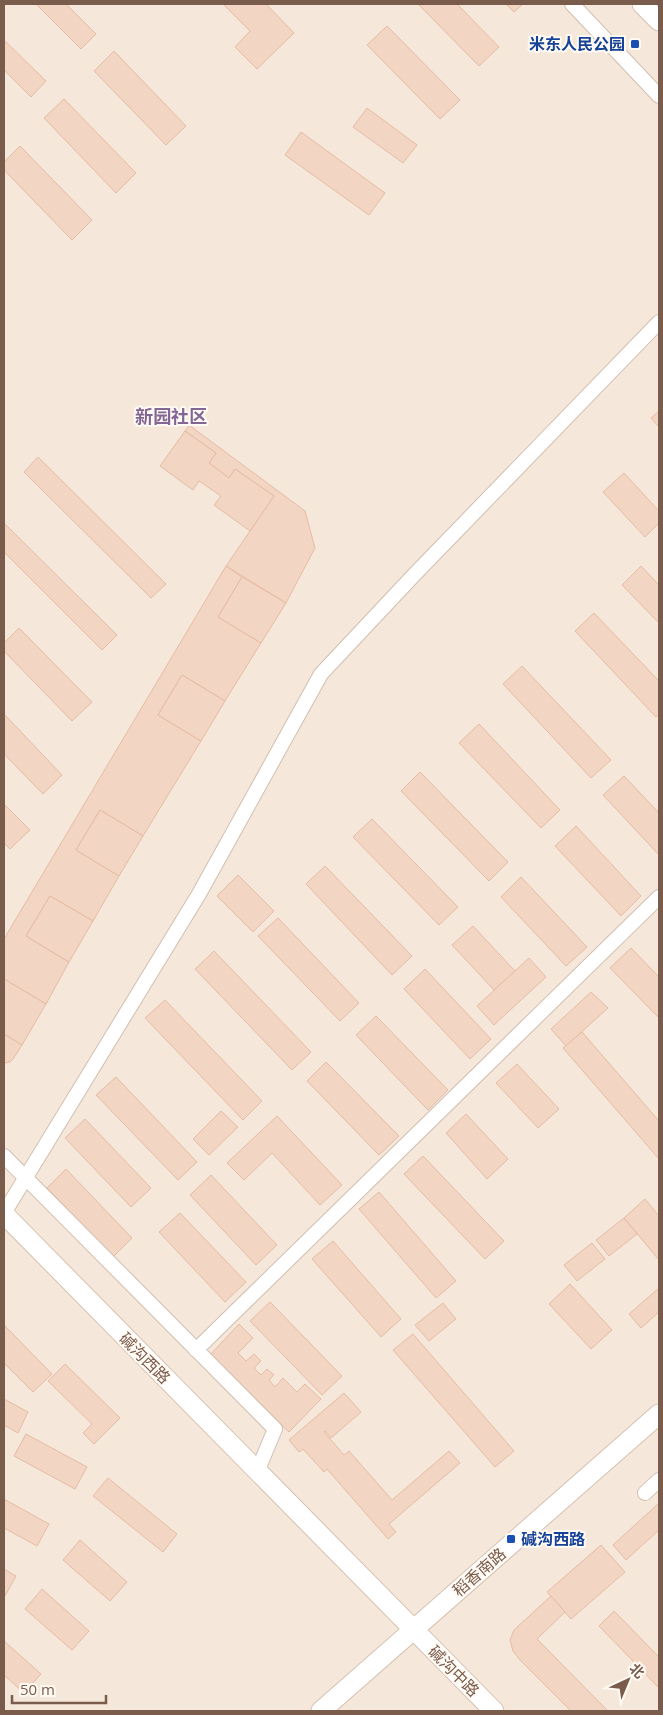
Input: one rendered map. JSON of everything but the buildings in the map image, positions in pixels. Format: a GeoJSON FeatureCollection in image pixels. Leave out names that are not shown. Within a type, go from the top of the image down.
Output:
{"type":"FeatureCollection","features":[{"type":"Feature","properties":{"kind":"street"},"geometry":{"type":"LineString","coordinates":[[572,4],[659,96]]}},
{"type":"Feature","properties":{"kind":"street"},"geometry":{"type":"LineString","coordinates":[[642,4],[659,21]]}},
{"type":"Feature","properties":{"kind":"street"},"geometry":{"type":"LineString","coordinates":[[4,1214],[199,894],[321,674],[659,322]]}},
{"type":"Feature","properties":{"kind":"street"},"geometry":{"type":"LineString","coordinates":[[196,1350],[659,897]]}},
{"type":"Feature","properties":{"kind":"street"},"geometry":{"type":"LineString","coordinates":[[4,1156],[275,1430],[258,1472]]}},
{"type":"Feature","properties":{"kind":"street","name":"碱沟西路"},"geometry":{"type":"LineString","coordinates":[[4,1214],[414,1630]]}},
{"type":"Feature","properties":{"kind":"street","name":"稻香南路"},"geometry":{"type":"LineString","coordinates":[[321,1711],[659,1414]]}},
{"type":"Feature","properties":{"kind":"street"},"geometry":{"type":"LineString","coordinates":[[645,1493],[659,1480]]}},
{"type":"Feature","properties":{"kind":"street","name":"碱沟中路"},"geometry":{"type":"LineString","coordinates":[[414,1630],[494,1711]]}},
{"type":"Feature","properties":{"kind":"shaded area"},"geometry":{"type":"Polygon","coordinates":[[[4,4],[659,4],[659,1711],[4,1711],[4,4]]]}},
{"type":"Feature","properties":{"kind":"place","name":"米东人民公园"},"geometry":{"type":"Point","coordinates":[635,44]}},
{"type":"Feature","properties":{"kind":"place","name":"碱沟西路"},"geometry":{"type":"Point","coordinates":[511,1539]}},
{"type":"Feature","properties":{"kind":"district","name":"新园社区"},"geometry":{"type":"Point","coordinates":[171,416]}}]}
